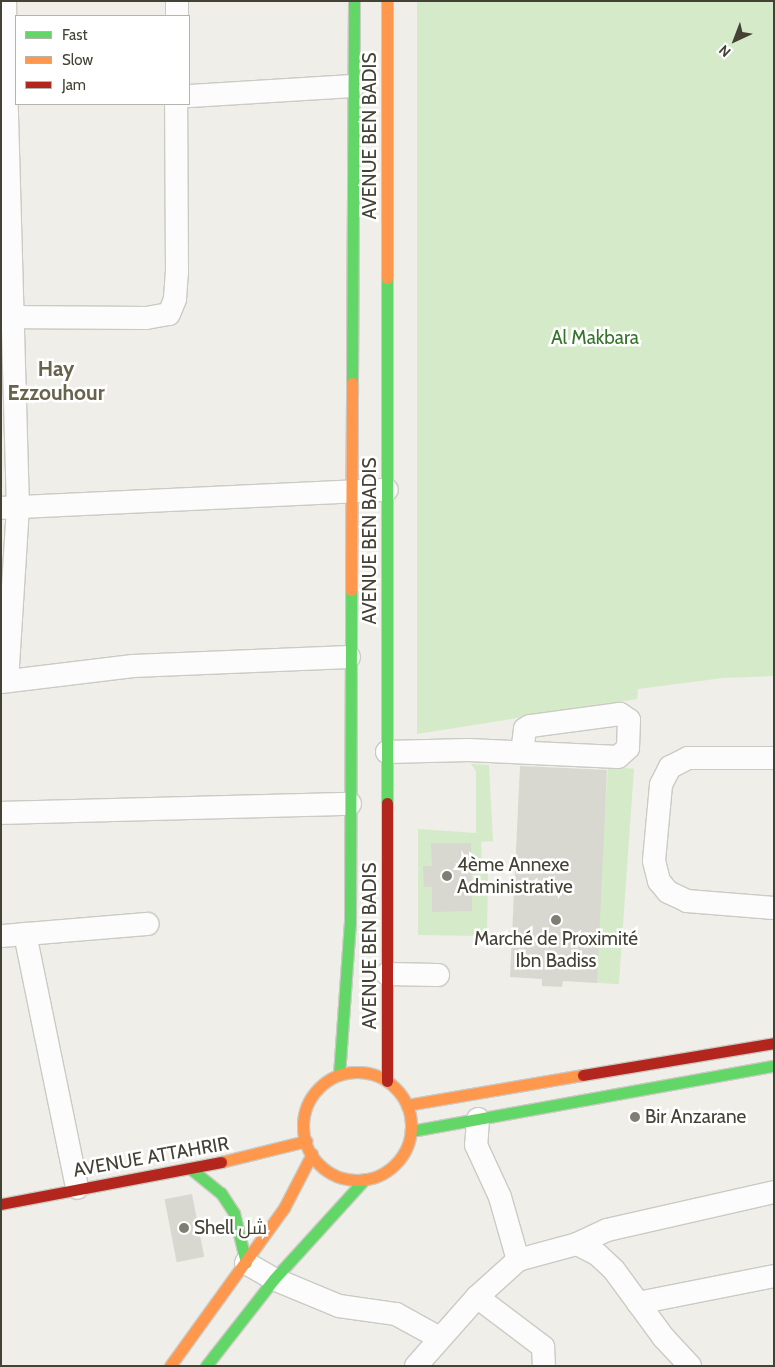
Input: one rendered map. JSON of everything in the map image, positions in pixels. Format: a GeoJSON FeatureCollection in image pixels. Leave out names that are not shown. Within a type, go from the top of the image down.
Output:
{"type":"FeatureCollection","features":[{"type":"Feature","properties":{"kind":"main road","name":"AVENUE BEN BADIS"},"geometry":{"type":"LineString","coordinates":[[339,1075],[355,922],[350,804],[349,656],[354,1]]}},
{"type":"Feature","properties":{"kind":"main road","name":"AVENUE BEN BADIS"},"geometry":{"type":"LineString","coordinates":[[387,1],[387,752],[382,925],[387,974],[387,1081]]}},
{"type":"Feature","properties":{"kind":"main road"},"geometry":{"type":"LineString","coordinates":[[407,1105],[579,1079],[774,1043]]}},
{"type":"Feature","properties":{"kind":"main road"},"geometry":{"type":"LineString","coordinates":[[411,1131],[774,1066]]}},
{"type":"Feature","properties":{"kind":"main road"},"geometry":{"type":"LineString","coordinates":[[206,1366],[274,1280],[365,1179],[396,1163],[411,1131],[407,1105],[387,1081],[372,1074],[339,1075],[320,1087],[307,1106],[306,1140],[312,1154],[340,1176],[365,1179]]}},
{"type":"Feature","properties":{"kind":"main road","name":"AVENUE ATTAHRIR"},"geometry":{"type":"LineString","coordinates":[[1,1204],[78,1188],[191,1169],[306,1140]]}},
{"type":"Feature","properties":{"kind":"main road"},"geometry":{"type":"LineString","coordinates":[[170,1366],[246,1263],[301,1183],[312,1154]]}},
{"type":"Feature","properties":{"kind":"main road"},"geometry":{"type":"LineString","coordinates":[[191,1169],[214,1186],[234,1212],[246,1263]]}},
{"type":"Feature","properties":{"kind":"street"},"geometry":{"type":"LineString","coordinates":[[5,1],[4,79],[12,101],[6,317],[10,508],[4,682],[133,666],[349,656]]}},
{"type":"Feature","properties":{"kind":"street"},"geometry":{"type":"LineString","coordinates":[[177,1],[177,15]]}},
{"type":"Feature","properties":{"kind":"street"},"geometry":{"type":"LineString","coordinates":[[190,96],[354,86]]}},
{"type":"Feature","properties":{"kind":"street"},"geometry":{"type":"LineString","coordinates":[[6,317],[146,318],[169,314],[175,299],[177,273],[176,105]]}},
{"type":"Feature","properties":{"kind":"street"},"geometry":{"type":"LineString","coordinates":[[10,508],[387,490]]}},
{"type":"Feature","properties":{"kind":"street"},"geometry":{"type":"LineString","coordinates":[[387,752],[522,752]]}},
{"type":"Feature","properties":{"kind":"street"},"geometry":{"type":"LineString","coordinates":[[774,758],[688,758],[670,768],[661,785],[654,861],[659,881],[668,892],[687,901],[774,908]]}},
{"type":"Feature","properties":{"kind":"street"},"geometry":{"type":"LineString","coordinates":[[1,813],[350,804]]}},
{"type":"Feature","properties":{"kind":"street"},"geometry":{"type":"LineString","coordinates":[[1,936],[148,924]]}},
{"type":"Feature","properties":{"kind":"street"},"geometry":{"type":"LineString","coordinates":[[25,934],[78,1188]]}},
{"type":"Feature","properties":{"kind":"street"},"geometry":{"type":"LineString","coordinates":[[387,974],[438,975]]}},
{"type":"Feature","properties":{"kind":"street"},"geometry":{"type":"LineString","coordinates":[[478,1119],[476,1145],[500,1197],[518,1260]]}},
{"type":"Feature","properties":{"kind":"street"},"geometry":{"type":"LineString","coordinates":[[416,1366],[438,1337],[477,1297],[518,1260],[577,1244],[607,1230],[774,1192]]}},
{"type":"Feature","properties":{"kind":"street"},"geometry":{"type":"LineString","coordinates":[[577,1244],[598,1254],[614,1270],[638,1303],[690,1366]]}},
{"type":"Feature","properties":{"kind":"street"},"geometry":{"type":"LineString","coordinates":[[246,1263],[274,1280],[339,1306],[396,1314],[438,1337]]}},
{"type":"Feature","properties":{"kind":"street"},"geometry":{"type":"LineString","coordinates":[[638,1303],[774,1276]]}},
{"type":"Feature","properties":{"kind":"street"},"geometry":{"type":"LineString","coordinates":[[477,1297],[543,1346],[544,1366]]}},
{"type":"Feature","properties":{"kind":"green space","name":"Al Makbara"},"geometry":{"type":"Polygon","coordinates":[[[417,1],[774,1],[774,676],[723,678],[638,689],[637,699],[417,734],[417,1]]]}},
{"type":"Feature","properties":{"kind":"green space"},"geometry":{"type":"Polygon","coordinates":[[[471,764],[489,765],[493,841],[481,842],[482,868],[488,869],[487,936],[418,935],[418,829],[476,833],[476,771],[471,764]]]}},
{"type":"Feature","properties":{"kind":"green space"},"geometry":{"type":"Polygon","coordinates":[[[608,767],[634,769],[619,984],[593,982],[608,767]]]}},
{"type":"Feature","properties":{"kind":"building","name":"Marché de Proximité Ibn Badiss"},"geometry":{"type":"Polygon","coordinates":[[[520,766],[607,770],[597,983],[563,981],[562,987],[542,986],[542,979],[510,977],[520,766]]]}},
{"type":"Feature","properties":{"kind":"building","name":"4ème Annexe Administrative"},"geometry":{"type":"Polygon","coordinates":[[[431,843],[471,843],[472,911],[432,912],[432,887],[424,887],[423,866],[432,866],[431,843]]]}},
{"type":"Feature","properties":{"kind":"building","name":"Shell شل"},"geometry":{"type":"Polygon","coordinates":[[[192,1194],[204,1257],[177,1262],[165,1199],[192,1194]]]}},
{"type":"Feature","properties":{"kind":"traffic: fast"},"geometry":{"type":"LineString","coordinates":[[352,383],[354,1]]}},
{"type":"Feature","properties":{"kind":"traffic: fast"},"geometry":{"type":"LineString","coordinates":[[387,278],[387,803]]}},
{"type":"Feature","properties":{"kind":"traffic: fast"},"geometry":{"type":"LineString","coordinates":[[339,1075],[350,922],[351,590]]}},
{"type":"Feature","properties":{"kind":"traffic: fast"},"geometry":{"type":"LineString","coordinates":[[411,1131],[774,1066]]}},
{"type":"Feature","properties":{"kind":"traffic: fast"},"geometry":{"type":"LineString","coordinates":[[191,1169],[221,1193],[234,1213],[246,1263]]}},
{"type":"Feature","properties":{"kind":"traffic: fast"},"geometry":{"type":"LineString","coordinates":[[206,1366],[274,1279],[365,1179]]}},
{"type":"Feature","properties":{"kind":"traffic: slow"},"geometry":{"type":"LineString","coordinates":[[387,1],[387,278]]}},
{"type":"Feature","properties":{"kind":"traffic: slow"},"geometry":{"type":"LineString","coordinates":[[351,590],[352,383]]}},
{"type":"Feature","properties":{"kind":"traffic: slow"},"geometry":{"type":"LineString","coordinates":[[357,1072],[377,1077],[395,1088],[406,1106],[411,1126],[406,1146],[395,1164],[377,1175],[357,1180],[337,1175],[319,1164],[308,1146],[303,1126],[308,1106],[319,1088],[337,1077],[357,1072]]}},
{"type":"Feature","properties":{"kind":"traffic: slow"},"geometry":{"type":"LineString","coordinates":[[407,1105],[583,1075]]}},
{"type":"Feature","properties":{"kind":"traffic: slow"},"geometry":{"type":"LineString","coordinates":[[221,1162],[306,1141]]}},
{"type":"Feature","properties":{"kind":"traffic: slow"},"geometry":{"type":"LineString","coordinates":[[170,1366],[284,1208],[312,1154]]}},
{"type":"Feature","properties":{"kind":"traffic: jam"},"geometry":{"type":"LineString","coordinates":[[387,803],[387,1081]]}},
{"type":"Feature","properties":{"kind":"traffic: jam"},"geometry":{"type":"LineString","coordinates":[[583,1075],[774,1043]]}},
{"type":"Feature","properties":{"kind":"traffic: jam"},"geometry":{"type":"LineString","coordinates":[[1,1204],[221,1162]]}},
{"type":"Feature","properties":{"kind":"place","name":"4ème Annexe Administrative"},"geometry":{"type":"Point","coordinates":[447,876]}},
{"type":"Feature","properties":{"kind":"place","name":"Marché de Proximité Ibn Badiss"},"geometry":{"type":"Point","coordinates":[556,920]}},
{"type":"Feature","properties":{"kind":"place","name":"Bir Anzarane"},"geometry":{"type":"Point","coordinates":[635,1117]}},
{"type":"Feature","properties":{"kind":"place","name":"Shell شل"},"geometry":{"type":"Point","coordinates":[184,1228]}},
{"type":"Feature","properties":{"kind":"district","name":"Hay Ezzouhour"},"geometry":{"type":"Point","coordinates":[56,381]}}]}
